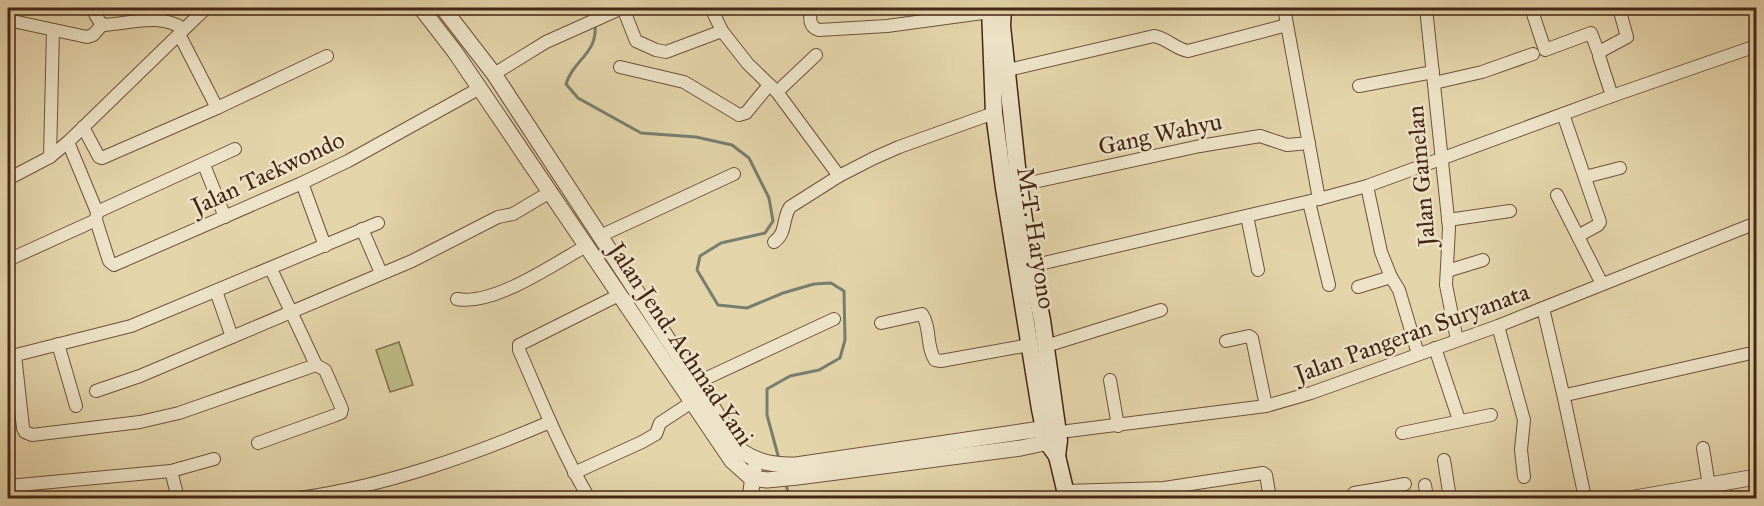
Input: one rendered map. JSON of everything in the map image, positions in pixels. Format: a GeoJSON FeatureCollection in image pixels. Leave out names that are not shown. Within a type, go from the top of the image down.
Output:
{"type":"FeatureCollection","features":[{"type":"Feature","properties":{"kind":"main road","name":"M.T. Haryono"},"geometry":{"type":"LineString","coordinates":[[999,9],[1008,70],[1011,187],[1037,345],[1066,495]]}},
{"type":"Feature","properties":{"kind":"main road","name":"M.T. Haryono"},"geometry":{"type":"LineString","coordinates":[[999,9],[994,113],[1031,266],[1037,345]]}},
{"type":"Feature","properties":{"kind":"street"},"geometry":{"type":"LineString","coordinates":[[93,8],[102,25]]}},
{"type":"Feature","properties":{"kind":"street"},"geometry":{"type":"LineString","coordinates":[[8,179],[50,157],[68,142],[206,8]]}},
{"type":"Feature","properties":{"kind":"street","name":"Jalan Jend. Achmad Yani"},"geometry":{"type":"LineString","coordinates":[[421,8],[480,88],[616,289],[637,307],[696,383],[741,451],[756,460],[797,471]]}},
{"type":"Feature","properties":{"kind":"street","name":"Jalan Jend. Achmad Yani"},"geometry":{"type":"LineString","coordinates":[[443,8],[494,74],[626,276],[637,307],[692,402],[732,461],[759,479],[797,471],[1021,448],[1055,437]]}},
{"type":"Feature","properties":{"kind":"street"},"geometry":{"type":"LineString","coordinates":[[494,74],[546,42],[622,8],[636,41],[661,52],[671,51],[722,31]]}},
{"type":"Feature","properties":{"kind":"street"},"geometry":{"type":"LineString","coordinates":[[711,8],[722,31],[748,64],[773,89],[839,176]]}},
{"type":"Feature","properties":{"kind":"street"},"geometry":{"type":"LineString","coordinates":[[811,8],[810,23],[812,27],[819,30],[887,26],[999,9]]}},
{"type":"Feature","properties":{"kind":"street"},"geometry":{"type":"LineString","coordinates":[[1284,8],[1309,143],[1314,201],[1329,285]]}},
{"type":"Feature","properties":{"kind":"street","name":"Jalan Gamelan"},"geometry":{"type":"LineString","coordinates":[[1426,8],[1448,220],[1446,285],[1457,340]]}},
{"type":"Feature","properties":{"kind":"street"},"geometry":{"type":"LineString","coordinates":[[1532,8],[1545,50],[1591,33],[1612,96]]}},
{"type":"Feature","properties":{"kind":"street"},"geometry":{"type":"LineString","coordinates":[[1599,54],[1627,37],[1619,8]]}},
{"type":"Feature","properties":{"kind":"street"},"geometry":{"type":"LineString","coordinates":[[8,20],[87,37],[93,35],[102,25],[146,13],[173,21],[182,31],[217,108]]}},
{"type":"Feature","properties":{"kind":"street"},"geometry":{"type":"LineString","coordinates":[[1008,70],[1154,36],[1161,37],[1179,49],[1188,51],[1287,25]]}},
{"type":"Feature","properties":{"kind":"street"},"geometry":{"type":"LineString","coordinates":[[50,157],[53,30]]}},
{"type":"Feature","properties":{"kind":"street"},"geometry":{"type":"LineString","coordinates":[[1031,266],[1314,201],[1367,186],[1756,46]]}},
{"type":"Feature","properties":{"kind":"street"},"geometry":{"type":"LineString","coordinates":[[1359,86],[1482,72],[1533,54]]}},
{"type":"Feature","properties":{"kind":"street"},"geometry":{"type":"LineString","coordinates":[[620,67],[684,82],[739,115],[746,113],[816,55]]}},
{"type":"Feature","properties":{"kind":"street"},"geometry":{"type":"LineString","coordinates":[[83,127],[99,157],[102,158],[217,108],[327,56]]}},
{"type":"Feature","properties":{"kind":"street","name":"Jalan Taekwondo"},"geometry":{"type":"LineString","coordinates":[[96,216],[109,261],[114,265],[302,183],[357,156],[480,88]]}},
{"type":"Feature","properties":{"kind":"street"},"geometry":{"type":"LineString","coordinates":[[774,242],[783,233],[790,207],[839,176],[899,147],[994,113]]}},
{"type":"Feature","properties":{"kind":"street"},"geometry":{"type":"LineString","coordinates":[[1563,114],[1600,224],[1578,236]]}},
{"type":"Feature","properties":{"kind":"street","name":"Gang Wahyu"},"geometry":{"type":"LineString","coordinates":[[1011,187],[1200,146],[1260,136],[1287,145],[1309,143]]}},
{"type":"Feature","properties":{"kind":"street"},"geometry":{"type":"LineString","coordinates":[[68,142],[96,216]]}},
{"type":"Feature","properties":{"kind":"street"},"geometry":{"type":"LineString","coordinates":[[8,260],[235,149]]}},
{"type":"Feature","properties":{"kind":"street"},"geometry":{"type":"LineString","coordinates":[[204,165],[225,217]]}},
{"type":"Feature","properties":{"kind":"street"},"geometry":{"type":"LineString","coordinates":[[1585,177],[1620,168]]}},
{"type":"Feature","properties":{"kind":"street"},"geometry":{"type":"LineString","coordinates":[[600,236],[734,174]]}},
{"type":"Feature","properties":{"kind":"street"},"geometry":{"type":"LineString","coordinates":[[302,183],[325,246]]}},
{"type":"Feature","properties":{"kind":"street"},"geometry":{"type":"LineString","coordinates":[[1367,186],[1381,252],[1399,290],[1418,354]]}},
{"type":"Feature","properties":{"kind":"street"},"geometry":{"type":"LineString","coordinates":[[96,391],[140,376],[412,261],[502,215],[513,214],[550,192]]}},
{"type":"Feature","properties":{"kind":"street"},"geometry":{"type":"LineString","coordinates":[[1557,195],[1602,284]]}},
{"type":"Feature","properties":{"kind":"street"},"geometry":{"type":"LineString","coordinates":[[1448,220],[1510,211]]}},
{"type":"Feature","properties":{"kind":"street"},"geometry":{"type":"LineString","coordinates":[[1247,216],[1258,270]]}},
{"type":"Feature","properties":{"kind":"street"},"geometry":{"type":"LineString","coordinates":[[316,365],[179,413],[140,422],[32,435],[25,432],[23,428],[11,356],[123,328],[378,223]]}},
{"type":"Feature","properties":{"kind":"street","name":"Jalan Pangeran Suryanata"},"geometry":{"type":"LineString","coordinates":[[1055,437],[1266,406],[1311,393],[1498,326],[1756,223]]}},
{"type":"Feature","properties":{"kind":"street"},"geometry":{"type":"LineString","coordinates":[[362,229],[381,273]]}},
{"type":"Feature","properties":{"kind":"street"},"geometry":{"type":"LineString","coordinates":[[458,299],[469,301],[500,293],[586,246]]}},
{"type":"Feature","properties":{"kind":"street"},"geometry":{"type":"LineString","coordinates":[[1446,272],[1483,260]]}},
{"type":"Feature","properties":{"kind":"street"},"geometry":{"type":"LineString","coordinates":[[258,443],[340,413],[342,405],[329,376],[316,365],[271,269]]}},
{"type":"Feature","properties":{"kind":"street"},"geometry":{"type":"LineString","coordinates":[[589,498],[574,473],[550,422],[519,350],[519,345],[616,289],[626,276]]}},
{"type":"Feature","properties":{"kind":"street"},"geometry":{"type":"LineString","coordinates":[[1358,287],[1391,277]]}},
{"type":"Feature","properties":{"kind":"street"},"geometry":{"type":"LineString","coordinates":[[216,291],[232,337]]}},
{"type":"Feature","properties":{"kind":"street"},"geometry":{"type":"LineString","coordinates":[[1544,308],[1585,498]]}},
{"type":"Feature","properties":{"kind":"street"},"geometry":{"type":"LineString","coordinates":[[881,323],[922,314],[926,322],[932,355],[935,360],[941,361],[1037,345],[1161,310]]}},
{"type":"Feature","properties":{"kind":"street"},"geometry":{"type":"LineString","coordinates":[[696,383],[834,319]]}},
{"type":"Feature","properties":{"kind":"street"},"geometry":{"type":"LineString","coordinates":[[1498,326],[1524,420],[1521,450],[1524,477]]}},
{"type":"Feature","properties":{"kind":"street"},"geometry":{"type":"LineString","coordinates":[[1226,341],[1249,336],[1252,338],[1266,406]]}},
{"type":"Feature","properties":{"kind":"street"},"geometry":{"type":"LineString","coordinates":[[58,344],[76,406]]}},
{"type":"Feature","properties":{"kind":"street"},"geometry":{"type":"LineString","coordinates":[[1435,348],[1459,420]]}},
{"type":"Feature","properties":{"kind":"street"},"geometry":{"type":"LineString","coordinates":[[1564,398],[1568,393],[1756,352]]}},
{"type":"Feature","properties":{"kind":"street"},"geometry":{"type":"LineString","coordinates":[[1110,380],[1118,426]]}},
{"type":"Feature","properties":{"kind":"street"},"geometry":{"type":"LineString","coordinates":[[574,473],[656,434],[660,423],[692,402]]}},
{"type":"Feature","properties":{"kind":"street"},"geometry":{"type":"LineString","coordinates":[[1402,433],[1491,415]]}},
{"type":"Feature","properties":{"kind":"street"},"geometry":{"type":"LineString","coordinates":[[300,498],[342,492],[389,480],[508,440],[550,422]]}},
{"type":"Feature","properties":{"kind":"street"},"geometry":{"type":"LineString","coordinates":[[1703,448],[1709,486]]}},
{"type":"Feature","properties":{"kind":"street"},"geometry":{"type":"LineString","coordinates":[[8,486],[171,471],[214,459]]}},
{"type":"Feature","properties":{"kind":"street"},"geometry":{"type":"LineString","coordinates":[[751,497],[759,479],[756,460]]}},
{"type":"Feature","properties":{"kind":"street"},"geometry":{"type":"LineString","coordinates":[[1444,460],[1450,498]]}},
{"type":"Feature","properties":{"kind":"street"},"geometry":{"type":"LineString","coordinates":[[171,471],[178,498]]}},
{"type":"Feature","properties":{"kind":"street"},"geometry":{"type":"LineString","coordinates":[[1066,495],[1174,487],[1263,473],[1266,475],[1270,498]]}},
{"type":"Feature","properties":{"kind":"street"},"geometry":{"type":"LineString","coordinates":[[1635,498],[1756,480]]}},
{"type":"Feature","properties":{"kind":"street"},"geometry":{"type":"LineString","coordinates":[[1354,493],[1379,494],[1405,484]]}},
{"type":"Feature","properties":{"kind":"street"},"geometry":{"type":"LineString","coordinates":[[1425,485],[1427,498]]}},
{"type":"Feature","properties":{"kind":"shaded area"},"geometry":{"type":"Polygon","coordinates":[[[399,342],[413,385],[390,392],[376,350],[399,342]]]}},
{"type":"Feature","properties":{"kind":"waterway"},"geometry":{"type":"LineString","coordinates":[[589,8],[593,17]]}},
{"type":"Feature","properties":{"kind":"waterway"},"geometry":{"type":"LineString","coordinates":[[595,23],[593,42],[574,68],[566,84],[578,98],[641,133],[696,137],[732,145],[749,158],[769,198],[773,221],[765,233],[721,243],[700,256],[697,270],[718,305],[747,308],[783,293],[814,284],[831,283],[844,291],[845,340],[840,358],[819,370],[790,376],[767,389],[767,415],[779,459]]}},
{"type":"Feature","properties":{"kind":"waterway"},"geometry":{"type":"LineString","coordinates":[[785,482],[790,498]]}}]}
